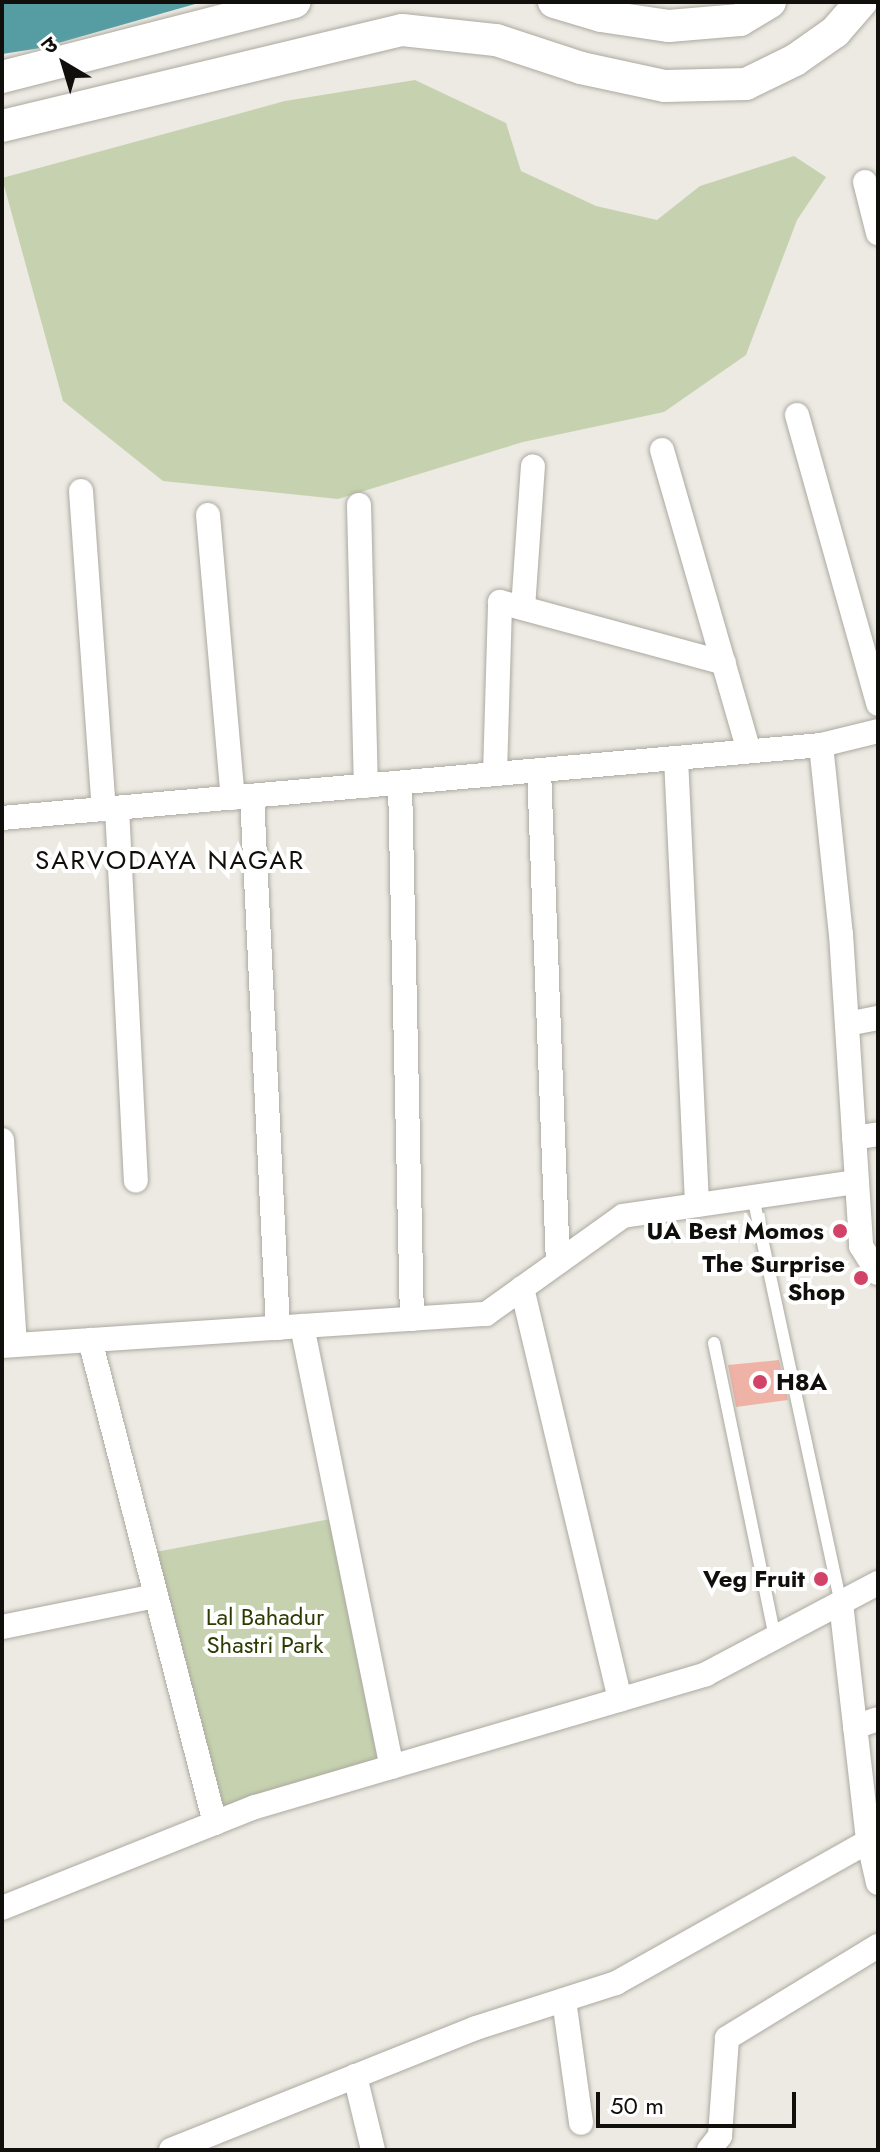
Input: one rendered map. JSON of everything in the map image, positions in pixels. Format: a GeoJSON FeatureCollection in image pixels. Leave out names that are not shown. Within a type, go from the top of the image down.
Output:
{"type":"FeatureCollection","features":[{"type":"Feature","properties":{"kind":"street"},"geometry":{"type":"LineString","coordinates":[[2,77],[295,2]]}},
{"type":"Feature","properties":{"kind":"street"},"geometry":{"type":"LineString","coordinates":[[554,2],[601,16],[669,26],[740,20],[770,2]]}},
{"type":"Feature","properties":{"kind":"street"},"geometry":{"type":"LineString","coordinates":[[2,126],[402,30],[496,40],[581,68],[665,86],[746,84],[795,60],[835,32],[861,2]]}},
{"type":"Feature","properties":{"kind":"street"},"geometry":{"type":"LineString","coordinates":[[865,182],[878,233]]}},
{"type":"Feature","properties":{"kind":"street"},"geometry":{"type":"LineString","coordinates":[[797,415],[878,704]]}},
{"type":"Feature","properties":{"kind":"street"},"geometry":{"type":"LineString","coordinates":[[662,450],[749,751]]}},
{"type":"Feature","properties":{"kind":"street"},"geometry":{"type":"LineString","coordinates":[[523,608],[533,466]]}},
{"type":"Feature","properties":{"kind":"street"},"geometry":{"type":"LineString","coordinates":[[81,491],[110,809],[136,1181]]}},
{"type":"Feature","properties":{"kind":"street"},"geometry":{"type":"LineString","coordinates":[[359,505],[366,786]]}},
{"type":"Feature","properties":{"kind":"street"},"geometry":{"type":"LineString","coordinates":[[208,515],[243,797],[290,1327],[392,1767]]}},
{"type":"Feature","properties":{"kind":"street"},"geometry":{"type":"LineString","coordinates":[[495,774],[500,602],[724,663]]}},
{"type":"Feature","properties":{"kind":"street"},"geometry":{"type":"LineString","coordinates":[[2,818],[821,745],[878,731]]}},
{"type":"Feature","properties":{"kind":"street"},"geometry":{"type":"LineString","coordinates":[[821,745],[847,1024],[866,1136],[857,1182],[861,1246],[878,1273]]}},
{"type":"Feature","properties":{"kind":"street"},"geometry":{"type":"LineString","coordinates":[[676,758],[697,1205]]}},
{"type":"Feature","properties":{"kind":"street"},"geometry":{"type":"LineString","coordinates":[[539,770],[558,1262]]}},
{"type":"Feature","properties":{"kind":"street"},"geometry":{"type":"LineString","coordinates":[[400,783],[412,1319]]}},
{"type":"Feature","properties":{"kind":"street"},"geometry":{"type":"LineString","coordinates":[[847,1024],[878,1018]]}},
{"type":"Feature","properties":{"kind":"street"},"geometry":{"type":"LineString","coordinates":[[2,1140],[9,1346],[486,1314],[623,1216],[857,1182]]}},
{"type":"Feature","properties":{"kind":"street"},"geometry":{"type":"LineString","coordinates":[[522,1288],[620,1700]]}},
{"type":"Feature","properties":{"kind":"street"},"geometry":{"type":"LineString","coordinates":[[90,1340],[215,1823]]}},
{"type":"Feature","properties":{"kind":"street"},"geometry":{"type":"LineString","coordinates":[[2,1908],[215,1823],[706,1674],[878,1583]]}},
{"type":"Feature","properties":{"kind":"street"},"geometry":{"type":"LineString","coordinates":[[2,1627],[156,1596]]}},
{"type":"Feature","properties":{"kind":"street"},"geometry":{"type":"LineString","coordinates":[[841,1603],[866,1723],[878,1883]]}},
{"type":"Feature","properties":{"kind":"street"},"geometry":{"type":"LineString","coordinates":[[171,2150],[476,2028],[616,1983],[873,1837]]}},
{"type":"Feature","properties":{"kind":"street"},"geometry":{"type":"LineString","coordinates":[[709,2150],[720,2136],[727,2038],[878,1946]]}},
{"type":"Feature","properties":{"kind":"street"},"geometry":{"type":"LineString","coordinates":[[564,2000],[581,2123]]}},
{"type":"Feature","properties":{"kind":"street"},"geometry":{"type":"LineString","coordinates":[[355,2076],[373,2150]]}},
{"type":"Feature","properties":{"kind":"lane"},"geometry":{"type":"LineString","coordinates":[[753,1197],[841,1603]]}},
{"type":"Feature","properties":{"kind":"lane"},"geometry":{"type":"LineString","coordinates":[[714,1343],[775,1638]]}},
{"type":"Feature","properties":{"kind":"green space"},"geometry":{"type":"Polygon","coordinates":[[[415,80],[506,123],[521,171],[596,206],[657,220],[700,186],[794,156],[826,177],[797,220],[746,355],[664,412],[523,442],[338,499],[163,481],[63,401],[2,178],[285,101],[415,80]]]}},
{"type":"Feature","properties":{"kind":"green space","name":"Lal Bahadur Shastri Park"},"geometry":{"type":"Polygon","coordinates":[[[341,1517],[392,1767],[215,1823],[145,1554],[341,1517]]]}},
{"type":"Feature","properties":{"kind":"water"},"geometry":{"type":"Polygon","coordinates":[[[2,2],[202,2],[41,48],[2,54],[2,2]]]}},
{"type":"Feature","properties":{"kind":"building","name":"H8A"},"geometry":{"type":"Polygon","coordinates":[[[779,1360],[788,1400],[736,1407],[728,1365],[779,1360]]]}},
{"type":"Feature","properties":{"kind":"place","name":"UA Best Momos"},"geometry":{"type":"Point","coordinates":[840,1231]}},
{"type":"Feature","properties":{"kind":"place","name":"The Surprise Shop"},"geometry":{"type":"Point","coordinates":[861,1278]}},
{"type":"Feature","properties":{"kind":"place","name":"H8A"},"geometry":{"type":"Point","coordinates":[760,1382]}},
{"type":"Feature","properties":{"kind":"place","name":"Veg Fruit"},"geometry":{"type":"Point","coordinates":[821,1579]}},
{"type":"Feature","properties":{"kind":"district","name":"SARVODAYA NAGAR"},"geometry":{"type":"Point","coordinates":[170,861]}}]}
